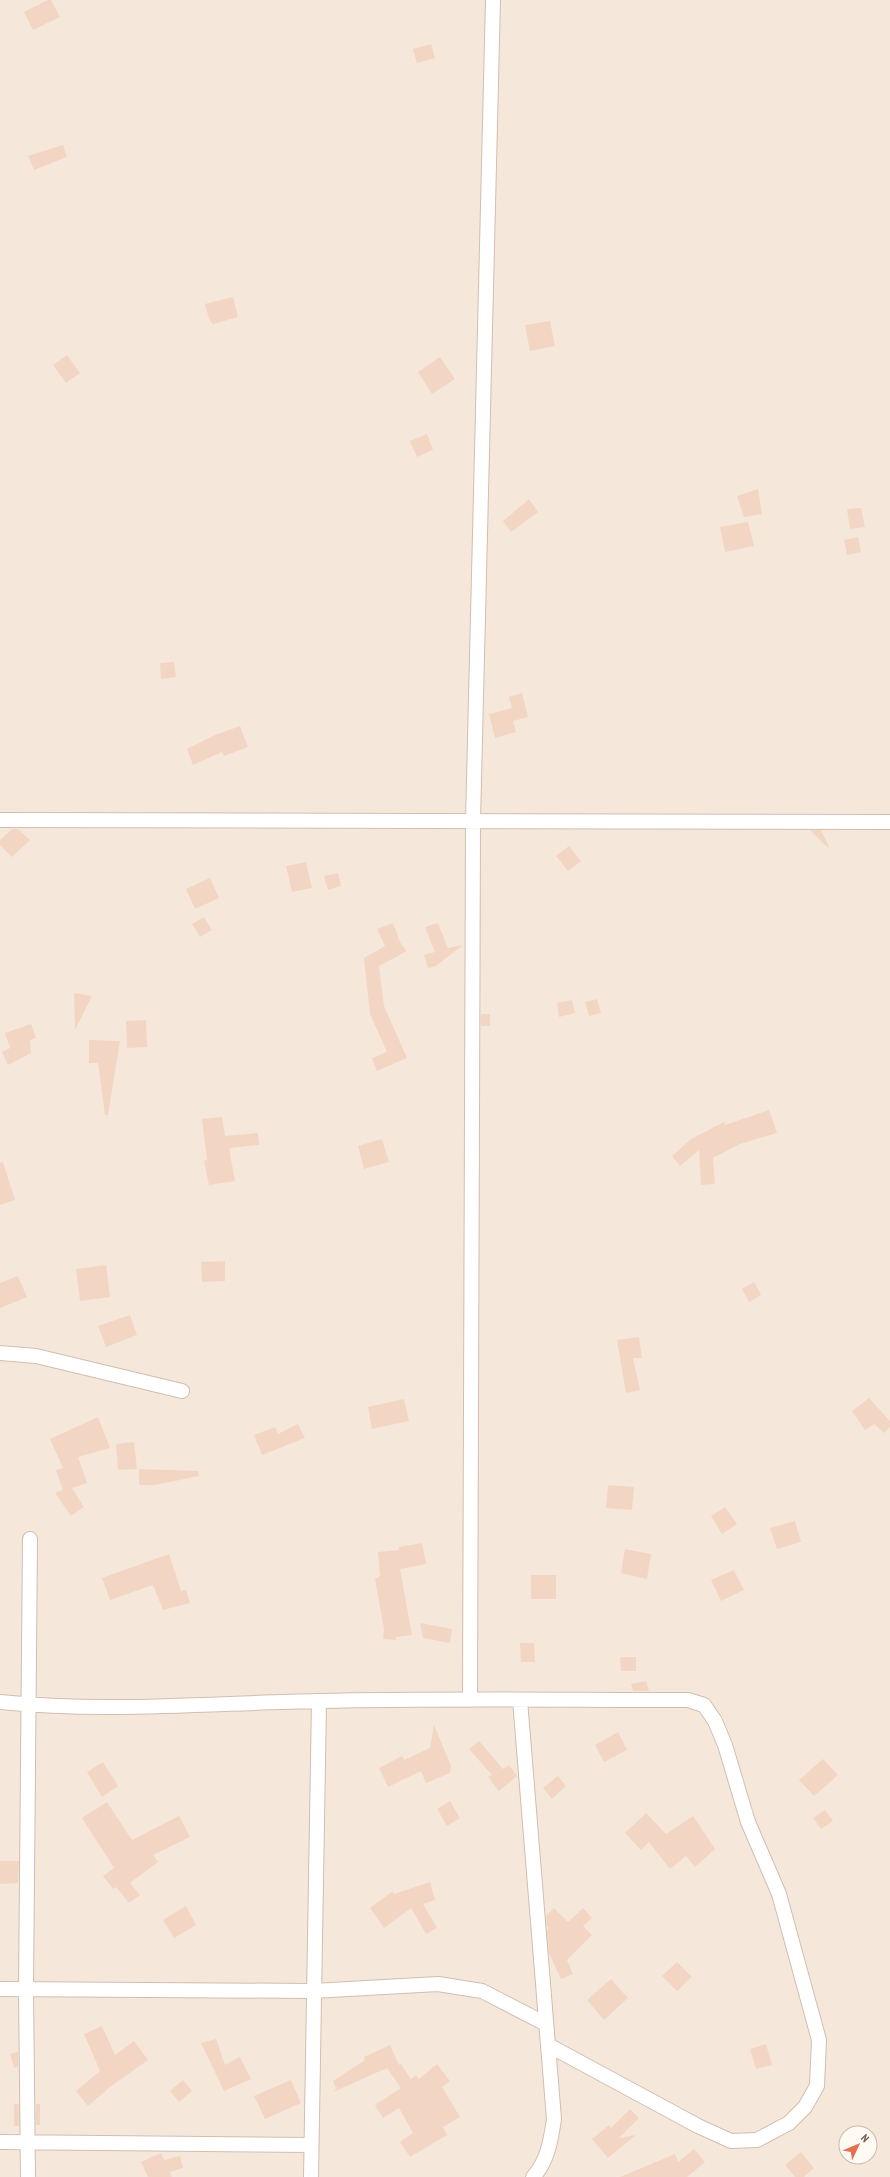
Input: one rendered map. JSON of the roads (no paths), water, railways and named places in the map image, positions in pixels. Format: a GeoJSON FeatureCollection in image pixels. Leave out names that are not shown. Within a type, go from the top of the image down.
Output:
{"type":"FeatureCollection","features":[{"type":"Feature","properties":{"kind":"street"},"geometry":{"type":"LineString","coordinates":[[470,1700],[473,821],[493,0]]}},
{"type":"Feature","properties":{"kind":"street"},"geometry":{"type":"LineString","coordinates":[[0,820],[890,822]]}},
{"type":"Feature","properties":{"kind":"street"},"geometry":{"type":"LineString","coordinates":[[0,1353],[36,1356],[182,1391]]}},
{"type":"Feature","properties":{"kind":"street"},"geometry":{"type":"LineString","coordinates":[[28,2177],[26,1989],[27,1704],[30,1539]]}},
{"type":"Feature","properties":{"kind":"street"},"geometry":{"type":"LineString","coordinates":[[520,1700],[554,2119],[549,2147],[538,2172],[534,2177]]}},
{"type":"Feature","properties":{"kind":"street"},"geometry":{"type":"LineString","coordinates":[[0,1702],[153,1707],[319,1701],[688,1700],[704,1705],[715,1721],[725,1745],[748,1822],[779,1894],[819,2040],[817,2086],[805,2107],[790,2123],[757,2140],[731,2141],[698,2126],[548,2045]]}},
{"type":"Feature","properties":{"kind":"street"},"geometry":{"type":"LineString","coordinates":[[311,2177],[319,1701]]}},
{"type":"Feature","properties":{"kind":"street"},"geometry":{"type":"LineString","coordinates":[[0,1989],[313,1991],[438,1984],[482,1991],[546,2024]]}},
{"type":"Feature","properties":{"kind":"street"},"geometry":{"type":"LineString","coordinates":[[0,2142],[311,2144]]}}]}
